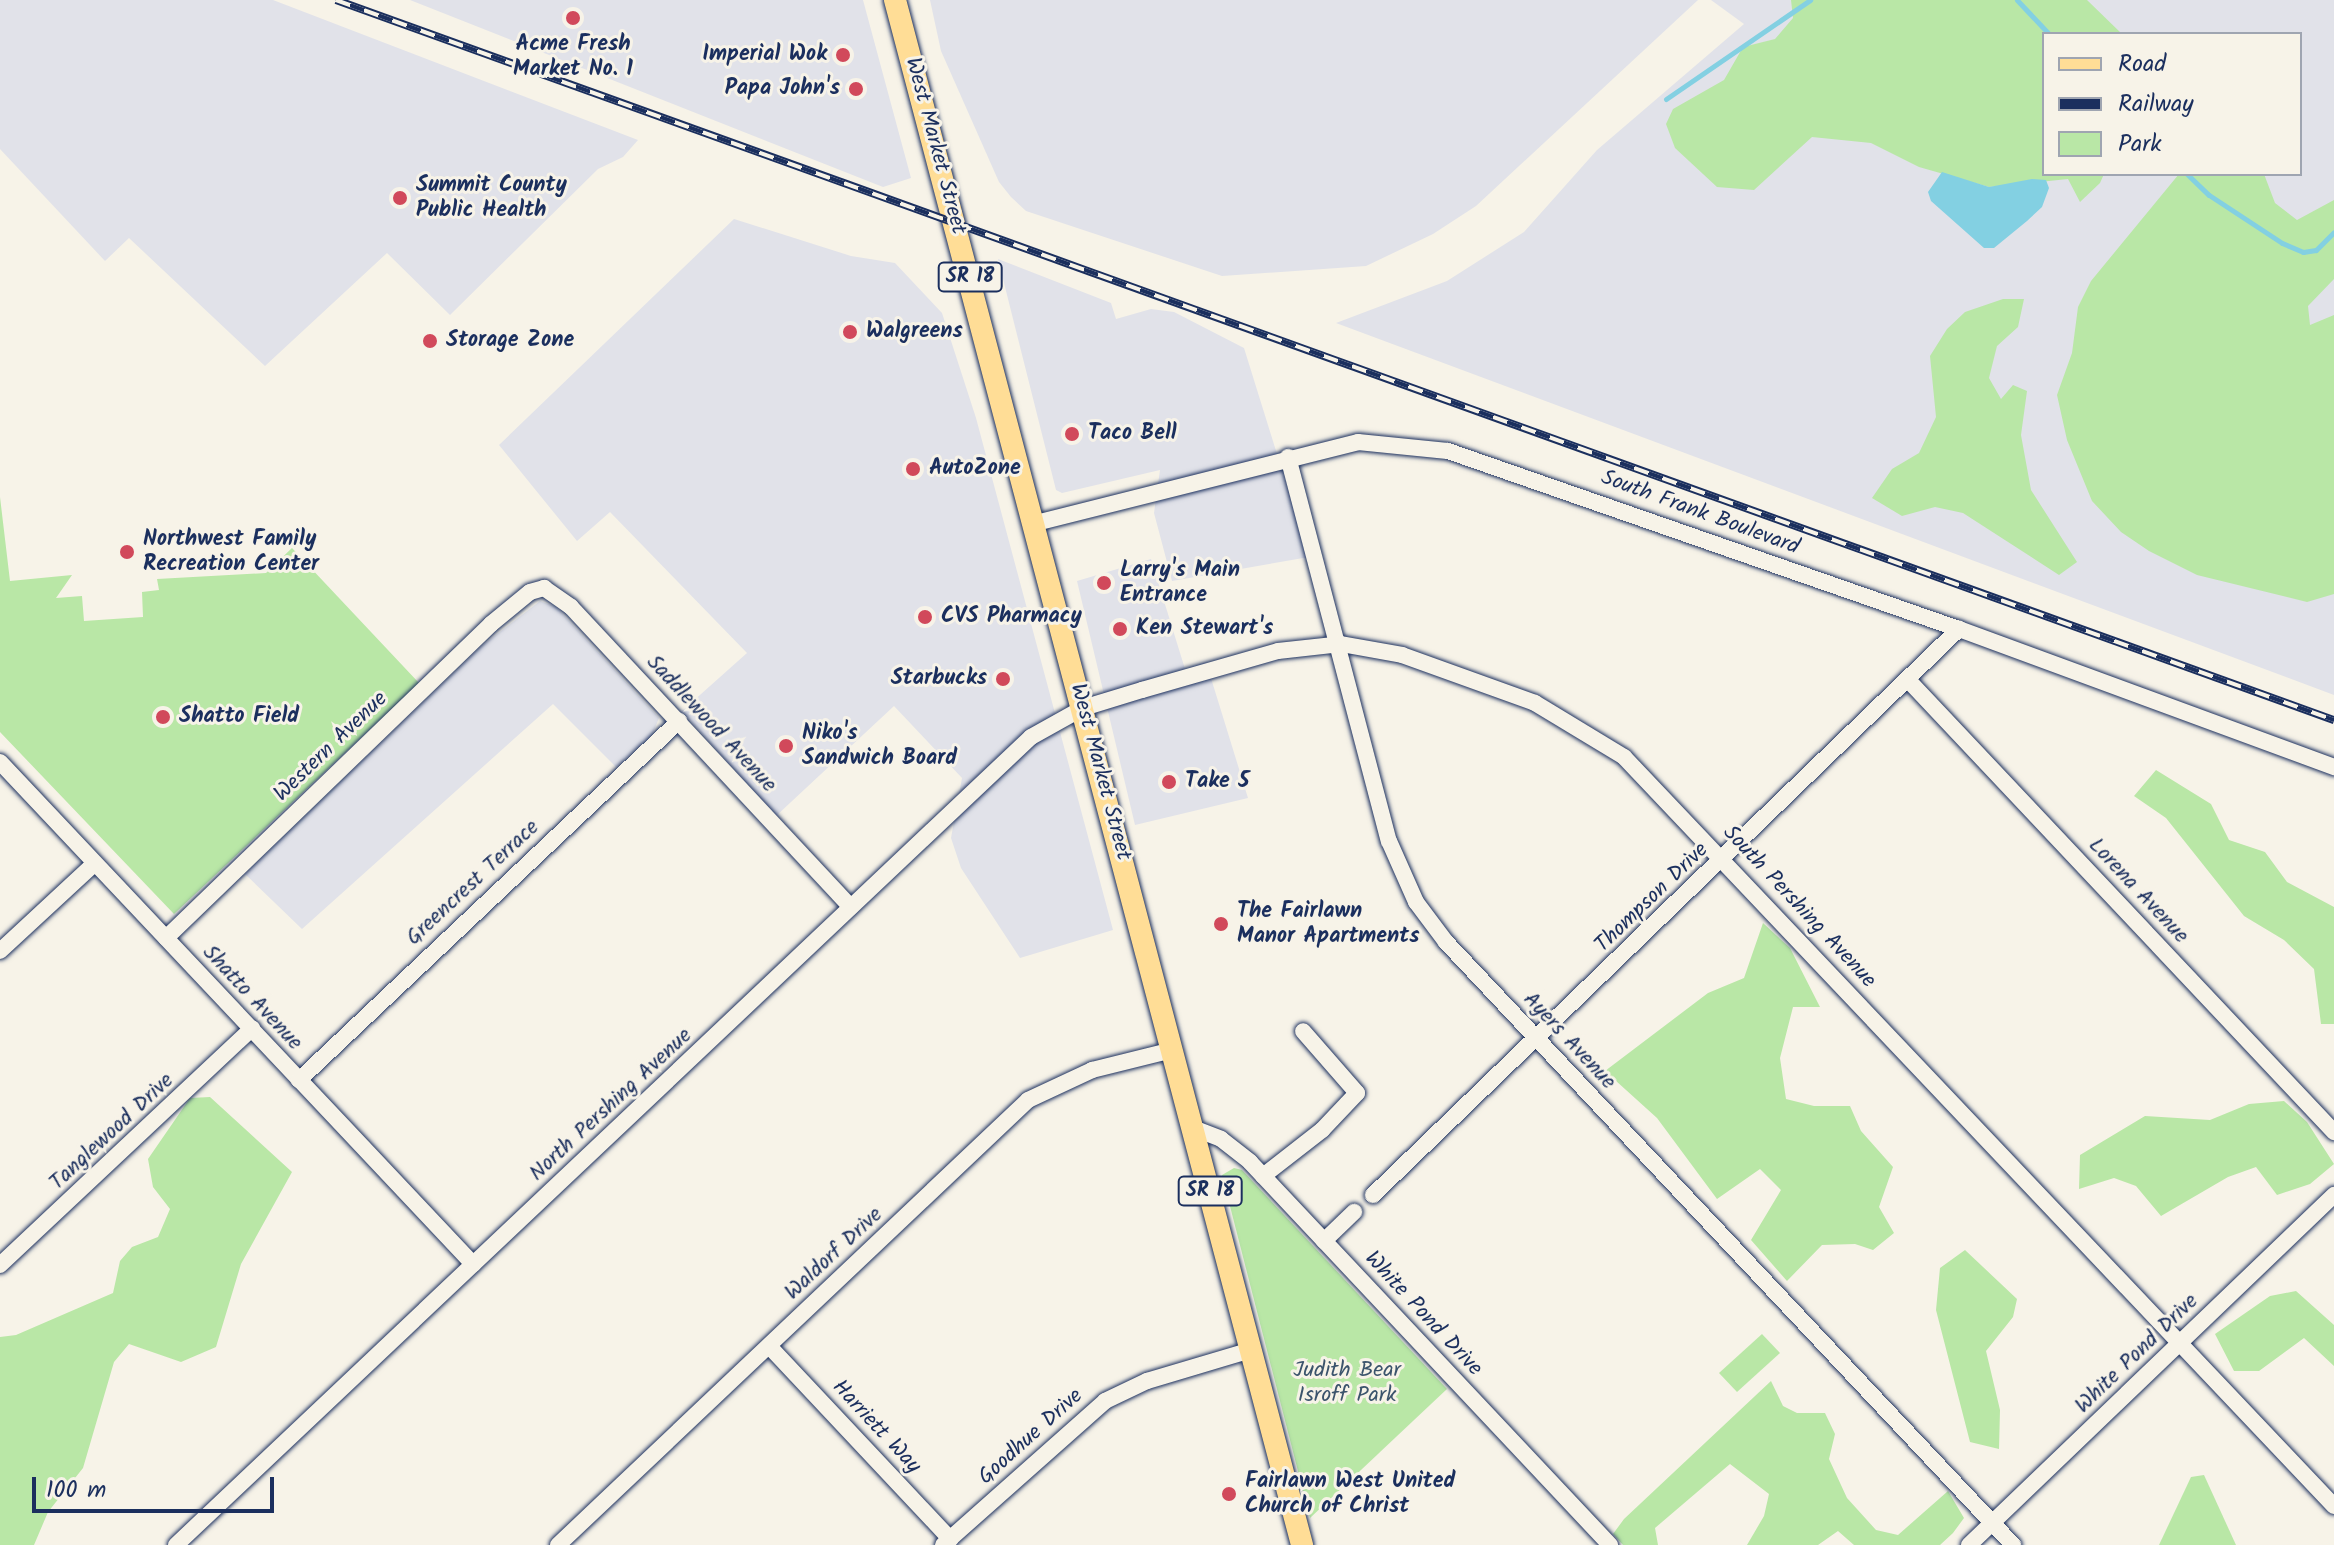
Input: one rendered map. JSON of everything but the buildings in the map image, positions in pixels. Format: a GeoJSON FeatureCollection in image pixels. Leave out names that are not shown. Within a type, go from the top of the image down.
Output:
{"type":"FeatureCollection","features":[{"type":"Feature","properties":{"kind":"main road","name":"West Market Street"},"geometry":{"type":"LineString","coordinates":[[895,0],[1036,523],[1302,1545]]}},
{"type":"Feature","properties":{"kind":"street","name":"South Frank Boulevard"},"geometry":{"type":"LineString","coordinates":[[1036,523],[1288,457],[1358,442],[1448,451],[1959,629],[2334,767]]}},
{"type":"Feature","properties":{"kind":"street","name":"Ayers Avenue"},"geometry":{"type":"LineString","coordinates":[[1288,457],[1341,644],[1367,763],[1406,881],[1446,942],[2013,1545]]}},
{"type":"Feature","properties":{"kind":"street","name":"Saddlewood Avenue"},"geometry":{"type":"LineString","coordinates":[[530,592],[544,588],[564,600],[851,907]]}},
{"type":"Feature","properties":{"kind":"street","name":"Western Avenue"},"geometry":{"type":"LineString","coordinates":[[166,938],[530,592]]}},
{"type":"Feature","properties":{"kind":"street","name":"Thompson Drive"},"geometry":{"type":"LineString","coordinates":[[1373,1195],[1539,1039],[1959,629]]}},
{"type":"Feature","properties":{"kind":"street","name":"South Pershing Avenue"},"geometry":{"type":"LineString","coordinates":[[1083,708],[1256,657],[1341,644],[1430,664],[1571,720],[1624,757],[1724,859],[2334,1506]]}},
{"type":"Feature","properties":{"kind":"street","name":"Lorena Avenue"},"geometry":{"type":"LineString","coordinates":[[1909,681],[2334,1132]]}},
{"type":"Feature","properties":{"kind":"street","name":"North Pershing Avenue"},"geometry":{"type":"LineString","coordinates":[[176,1545],[1031,737],[1083,708]]}},
{"type":"Feature","properties":{"kind":"street","name":"Greencrest Terrace"},"geometry":{"type":"LineString","coordinates":[[299,1080],[679,721]]}},
{"type":"Feature","properties":{"kind":"street","name":"Shatto Avenue"},"geometry":{"type":"LineString","coordinates":[[0,762],[473,1264]]}},
{"type":"Feature","properties":{"kind":"street"},"geometry":{"type":"LineString","coordinates":[[0,951],[95,863]]}},
{"type":"Feature","properties":{"kind":"street","name":"Tanglewood Drive"},"geometry":{"type":"LineString","coordinates":[[2,1259],[252,1028]]}},
{"type":"Feature","properties":{"kind":"street"},"geometry":{"type":"LineString","coordinates":[[1263,1176],[1322,1130],[1357,1093],[1303,1031]]}},
{"type":"Feature","properties":{"kind":"street","name":"Waldorf Drive"},"geometry":{"type":"LineString","coordinates":[[558,1545],[1028,1100],[1076,1075],[1172,1050]]}},
{"type":"Feature","properties":{"kind":"street","name":"White Pond Drive"},"geometry":{"type":"LineString","coordinates":[[1193,1128],[1221,1139],[1263,1176],[1610,1545]]}},
{"type":"Feature","properties":{"kind":"street","name":"White Pond Drive"},"geometry":{"type":"LineString","coordinates":[[1969,1545],[2334,1195]]}},
{"type":"Feature","properties":{"kind":"street"},"geometry":{"type":"LineString","coordinates":[[1324,1241],[1354,1212]]}},
{"type":"Feature","properties":{"kind":"street","name":"Harriett Way"},"geometry":{"type":"LineString","coordinates":[[769,1346],[946,1542]]}},
{"type":"Feature","properties":{"kind":"street","name":"Goodhue Drive"},"geometry":{"type":"LineString","coordinates":[[946,1542],[1105,1401],[1147,1381],[1251,1350]]}},
{"type":"Feature","properties":{"kind":"shaded area"},"geometry":{"type":"Polygon","coordinates":[[[0,0],[273,0],[638,140],[623,157],[598,169],[450,315],[387,253],[265,366],[129,238],[105,261],[0,149],[0,0]]]}},
{"type":"Feature","properties":{"kind":"shaded area"},"geometry":{"type":"Polygon","coordinates":[[[410,0],[863,0],[911,178],[883,187],[410,0]]]}},
{"type":"Feature","properties":{"kind":"shaded area"},"geometry":{"type":"Polygon","coordinates":[[[930,0],[1698,0],[1476,206],[1433,234],[1366,266],[1222,276],[1026,211],[1011,197],[999,182],[941,51],[930,0]]]}},
{"type":"Feature","properties":{"kind":"shaded area"},"geometry":{"type":"Polygon","coordinates":[[[1711,0],[2334,0],[2334,695],[1336,323],[1447,281],[1524,232],[1597,150],[1744,24],[1711,0]]]}},
{"type":"Feature","properties":{"kind":"shaded area"},"geometry":{"type":"Polygon","coordinates":[[[734,219],[851,256],[895,263],[942,313],[976,418],[1113,930],[1020,958],[961,868],[951,838],[962,778],[894,706],[776,816],[682,711],[747,653],[610,512],[577,541],[499,445],[734,219]]]}},
{"type":"Feature","properties":{"kind":"shaded area"},"geometry":{"type":"Polygon","coordinates":[[[998,259],[1111,303],[1116,319],[1151,309],[1174,312],[1244,348],[1309,557],[1172,581],[1154,513],[1160,470],[1062,493],[1056,490],[998,259]]]}},
{"type":"Feature","properties":{"kind":"shaded area"},"geometry":{"type":"Polygon","coordinates":[[[1151,559],[1185,669],[1206,662],[1248,798],[1135,825],[1077,581],[1151,559]]]}},
{"type":"Feature","properties":{"kind":"shaded area"},"geometry":{"type":"Polygon","coordinates":[[[540,601],[556,607],[659,718],[652,735],[616,767],[553,704],[302,929],[245,874],[483,645],[540,601]]]}},
{"type":"Feature","properties":{"kind":"green space"},"geometry":{"type":"Polygon","coordinates":[[[1791,0],[2087,0],[2120,32],[2042,32],[2042,176],[2103,176],[2100,183],[2080,202],[2068,179],[1989,187],[1919,167],[1871,143],[1812,137],[1754,190],[1717,187],[1675,148],[1666,124],[1673,109],[1724,80],[1743,47],[1775,39],[1793,18],[1791,0]]]}},
{"type":"Feature","properties":{"kind":"green space"},"geometry":{"type":"Polygon","coordinates":[[[2177,176],[2265,176],[2275,203],[2297,220],[2334,200],[2334,279],[2308,306],[2310,325],[2334,315],[2334,594],[2307,602],[2197,575],[2149,551],[2121,532],[2092,501],[2067,440],[2057,395],[2072,353],[2078,307],[2091,281],[2177,176]]]}},
{"type":"Feature","properties":{"kind":"green space"},"geometry":{"type":"Polygon","coordinates":[[[2003,299],[2024,299],[2018,327],[1997,346],[1989,378],[2001,399],[2013,385],[2027,391],[2021,435],[2031,490],[2077,562],[2059,575],[1963,513],[1935,507],[1902,516],[1872,498],[1892,469],[1919,453],[1936,417],[1930,356],[1947,329],[1965,312],[2003,299]]]}},
{"type":"Feature","properties":{"kind":"green space"},"geometry":{"type":"Polygon","coordinates":[[[0,497],[10,581],[72,575],[56,598],[82,596],[84,621],[143,617],[142,592],[159,590],[157,579],[266,573],[292,548],[419,683],[174,914],[0,732],[0,497]]]}},
{"type":"Feature","properties":{"kind":"green space"},"geometry":{"type":"Polygon","coordinates":[[[2156,770],[2211,804],[2229,840],[2265,852],[2287,882],[2334,907],[2334,1024],[2321,1024],[2314,969],[2284,940],[2244,916],[2166,818],[2134,796],[2156,770]]]}},
{"type":"Feature","properties":{"kind":"green space"},"geometry":{"type":"Polygon","coordinates":[[[1763,923],[1790,948],[1820,1007],[1793,1007],[1780,1058],[1786,1099],[1814,1106],[1850,1106],[1861,1131],[1893,1167],[1879,1207],[1894,1233],[1873,1250],[1855,1244],[1822,1245],[1787,1281],[1751,1240],[1781,1190],[1760,1169],[1717,1199],[1657,1118],[1605,1071],[1708,993],[1744,978],[1763,923]]]}},
{"type":"Feature","properties":{"kind":"green space"},"geometry":{"type":"Polygon","coordinates":[[[210,1097],[292,1172],[241,1264],[216,1347],[181,1362],[129,1344],[114,1362],[83,1468],[48,1512],[34,1545],[0,1545],[0,1337],[16,1335],[113,1293],[120,1261],[132,1247],[158,1237],[170,1209],[153,1187],[148,1159],[190,1098],[210,1097]]]}},
{"type":"Feature","properties":{"kind":"green space"},"geometry":{"type":"Polygon","coordinates":[[[2284,1101],[2307,1122],[2334,1164],[2310,1184],[2277,1195],[2256,1167],[2228,1177],[2161,1216],[2136,1186],[2114,1178],[2079,1189],[2080,1155],[2145,1116],[2210,1120],[2249,1104],[2284,1101]]]}},
{"type":"Feature","properties":{"kind":"green space","name":"Judith Bear Isroff Park"},"geometry":{"type":"Polygon","coordinates":[[[1234,1168],[1242,1170],[1447,1389],[1310,1518],[1222,1175],[1234,1168]]]}},
{"type":"Feature","properties":{"kind":"green space"},"geometry":{"type":"Polygon","coordinates":[[[1965,1250],[2017,1299],[2013,1317],[1986,1351],[2000,1410],[1999,1449],[1970,1442],[1936,1310],[1940,1268],[1965,1250]]]}},
{"type":"Feature","properties":{"kind":"green space"},"geometry":{"type":"Polygon","coordinates":[[[2296,1291],[2334,1325],[2334,1366],[2304,1338],[2259,1371],[2234,1371],[2215,1334],[2270,1296],[2296,1291]]]}},
{"type":"Feature","properties":{"kind":"green space"},"geometry":{"type":"Polygon","coordinates":[[[1762,1334],[1780,1353],[1737,1392],[1719,1373],[1762,1334]]]}},
{"type":"Feature","properties":{"kind":"green space"},"geometry":{"type":"Polygon","coordinates":[[[1771,1381],[1783,1406],[1797,1413],[1825,1413],[1835,1434],[1829,1459],[1847,1498],[1876,1530],[1898,1535],[1948,1491],[1964,1518],[1953,1533],[1940,1545],[1854,1545],[1838,1531],[1818,1545],[1747,1545],[1764,1516],[1769,1494],[1730,1464],[1655,1528],[1658,1545],[1623,1545],[1613,1534],[1624,1519],[1771,1381]]]}},
{"type":"Feature","properties":{"kind":"green space"},"geometry":{"type":"Polygon","coordinates":[[[2204,1475],[2236,1545],[2159,1545],[2191,1477],[2204,1475]]]}},
{"type":"Feature","properties":{"kind":"water"},"geometry":{"type":"Polygon","coordinates":[[[1942,172],[1989,187],[2032,179],[2046,180],[2049,188],[2042,207],[2027,221],[1994,248],[1984,248],[1931,201],[1928,192],[1942,172]]]}},
{"type":"Feature","properties":{"kind":"waterway"},"geometry":{"type":"LineString","coordinates":[[1666,99],[1810,0]]}},
{"type":"Feature","properties":{"kind":"waterway"},"geometry":{"type":"LineString","coordinates":[[2017,0],[2047,32]]}},
{"type":"Feature","properties":{"kind":"waterway"},"geometry":{"type":"LineString","coordinates":[[2189,176],[2209,195],[2282,243],[2303,252],[2316,250],[2334,232]]}},
{"type":"Feature","properties":{"kind":"railway"},"geometry":{"type":"LineString","coordinates":[[336,0],[2334,720]]}},
{"type":"Feature","properties":{"kind":"place","name":"Acme Fresh Market No. 1"},"geometry":{"type":"Point","coordinates":[573,18]}},
{"type":"Feature","properties":{"kind":"place","name":"Imperial Wok"},"geometry":{"type":"Point","coordinates":[843,55]}},
{"type":"Feature","properties":{"kind":"place","name":"Papa John's"},"geometry":{"type":"Point","coordinates":[856,89]}},
{"type":"Feature","properties":{"kind":"place","name":"Summit County Public Health"},"geometry":{"type":"Point","coordinates":[400,198]}},
{"type":"Feature","properties":{"kind":"place","name":"Walgreens"},"geometry":{"type":"Point","coordinates":[850,332]}},
{"type":"Feature","properties":{"kind":"place","name":"Storage Zone"},"geometry":{"type":"Point","coordinates":[430,341]}},
{"type":"Feature","properties":{"kind":"place","name":"Taco Bell"},"geometry":{"type":"Point","coordinates":[1072,434]}},
{"type":"Feature","properties":{"kind":"place","name":"AutoZone"},"geometry":{"type":"Point","coordinates":[913,469]}},
{"type":"Feature","properties":{"kind":"place","name":"Northwest Family Recreation Center"},"geometry":{"type":"Point","coordinates":[127,552]}},
{"type":"Feature","properties":{"kind":"place","name":"Larry's Main Entrance"},"geometry":{"type":"Point","coordinates":[1104,583]}},
{"type":"Feature","properties":{"kind":"place","name":"CVS Pharmacy"},"geometry":{"type":"Point","coordinates":[925,617]}},
{"type":"Feature","properties":{"kind":"place","name":"Ken Stewart's"},"geometry":{"type":"Point","coordinates":[1120,629]}},
{"type":"Feature","properties":{"kind":"place","name":"Starbucks"},"geometry":{"type":"Point","coordinates":[1003,679]}},
{"type":"Feature","properties":{"kind":"place","name":"Shatto Field"},"geometry":{"type":"Point","coordinates":[163,717]}},
{"type":"Feature","properties":{"kind":"place","name":"Niko's Sandwich Board"},"geometry":{"type":"Point","coordinates":[786,746]}},
{"type":"Feature","properties":{"kind":"place","name":"Take 5"},"geometry":{"type":"Point","coordinates":[1169,782]}},
{"type":"Feature","properties":{"kind":"place","name":"The Fairlawn Manor Apartments"},"geometry":{"type":"Point","coordinates":[1221,924]}},
{"type":"Feature","properties":{"kind":"place","name":"Fairlawn West United Church of Christ"},"geometry":{"type":"Point","coordinates":[1229,1494]}}]}
